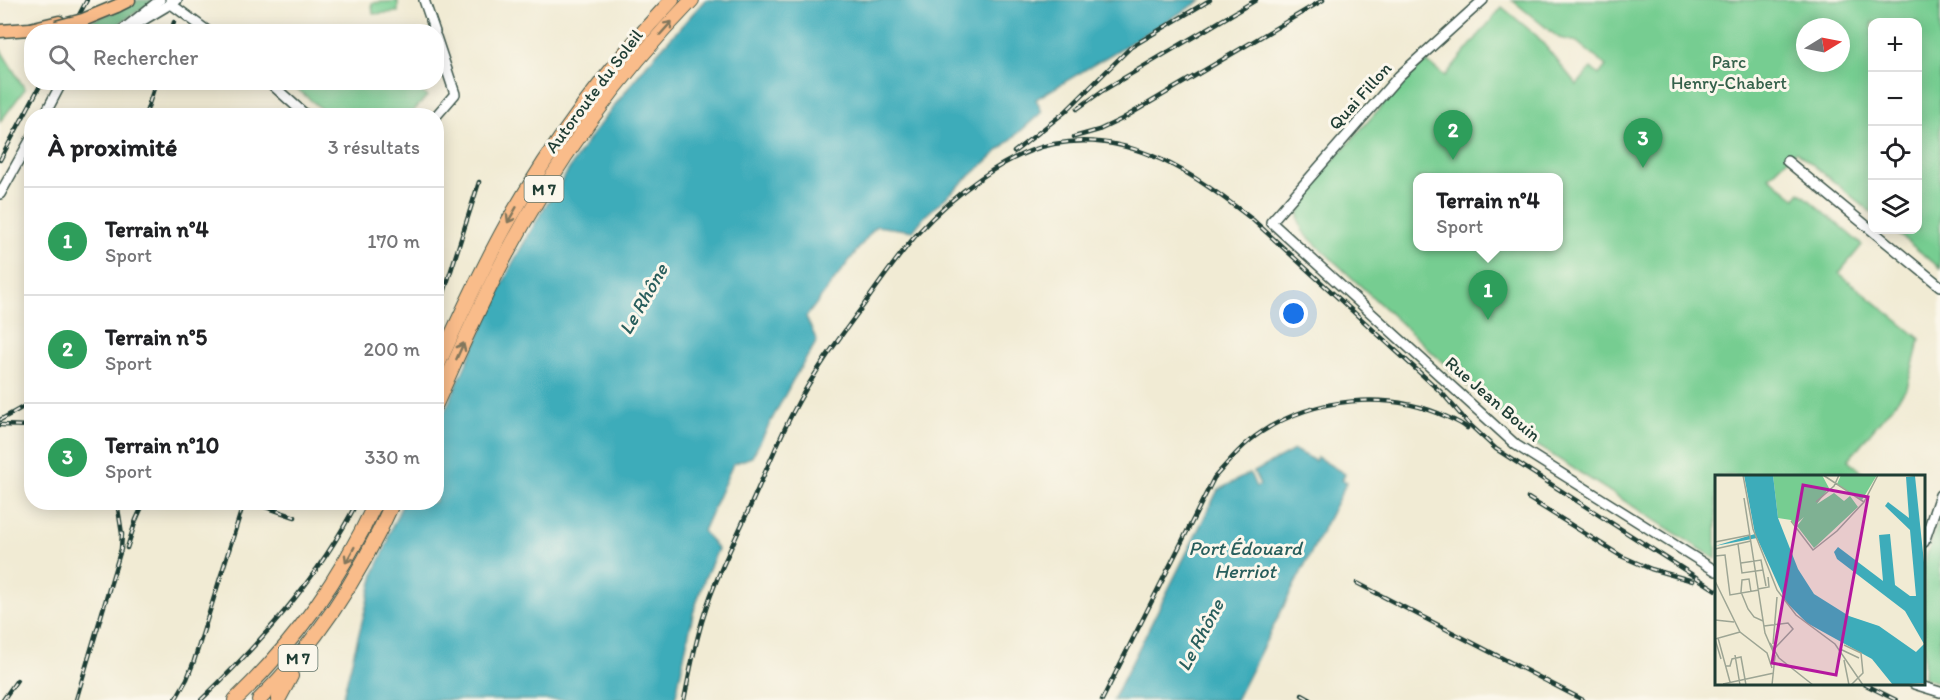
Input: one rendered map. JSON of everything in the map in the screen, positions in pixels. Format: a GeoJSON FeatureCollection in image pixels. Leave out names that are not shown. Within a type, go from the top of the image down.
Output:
{"type":"FeatureCollection","features":[{"type":"Feature","properties":{"kind":"highway","name":"Autoroute du Soleil"},"geometry":{"type":"LineString","coordinates":[[444,352],[483,268],[538,172],[589,98],[672,0]]}},
{"type":"Feature","properties":{"kind":"highway","name":"Autoroute du Soleil"},"geometry":{"type":"LineString","coordinates":[[444,386],[504,258],[558,167],[627,74],[692,0]]}},
{"type":"Feature","properties":{"kind":"highway","name":"M 7"},"geometry":{"type":"LineString","coordinates":[[235,700],[275,660],[306,622],[338,576],[372,510]]}},
{"type":"Feature","properties":{"kind":"highway","name":"M 7"},"geometry":{"type":"LineString","coordinates":[[259,700],[304,651],[332,613],[358,573],[389,510]]}},
{"type":"Feature","properties":{"kind":"highway"},"geometry":{"type":"LineString","coordinates":[[278,700],[285,684],[332,613]]}},
{"type":"Feature","properties":{"kind":"main road"},"geometry":{"type":"LineString","coordinates":[[60,24],[92,13],[119,0]]}},
{"type":"Feature","properties":{"kind":"main road"},"geometry":{"type":"LineString","coordinates":[[61,24],[98,15],[129,0]]}},
{"type":"Feature","properties":{"kind":"main road"},"geometry":{"type":"LineString","coordinates":[[0,31],[24,29]]}},
{"type":"Feature","properties":{"kind":"main road"},"geometry":{"type":"LineString","coordinates":[[0,37],[24,35]]}},
{"type":"Feature","properties":{"kind":"street"},"geometry":{"type":"LineString","coordinates":[[131,24],[160,0]]}},
{"type":"Feature","properties":{"kind":"street"},"geometry":{"type":"LineString","coordinates":[[424,0],[432,24]]}},
{"type":"Feature","properties":{"kind":"street","name":"Quai Fillon"},"geometry":{"type":"LineString","coordinates":[[1271,222],[1399,76],[1483,0]]}},
{"type":"Feature","properties":{"kind":"street"},"geometry":{"type":"LineString","coordinates":[[131,24],[140,22],[173,1],[200,24]]}},
{"type":"Feature","properties":{"kind":"street"},"geometry":{"type":"LineString","coordinates":[[443,108],[455,94],[444,61]]}},
{"type":"Feature","properties":{"kind":"street"},"geometry":{"type":"LineString","coordinates":[[48,108],[58,90]]}},
{"type":"Feature","properties":{"kind":"street"},"geometry":{"type":"LineString","coordinates":[[278,90],[298,108]]}},
{"type":"Feature","properties":{"kind":"street"},"geometry":{"type":"LineString","coordinates":[[0,194],[24,151]]}},
{"type":"Feature","properties":{"kind":"street"},"geometry":{"type":"LineString","coordinates":[[1787,161],[1940,285]]}},
{"type":"Feature","properties":{"kind":"street","name":"Rue Jean Bouin"},"geometry":{"type":"LineString","coordinates":[[1271,222],[1516,445],[1715,570]]}},
{"type":"Feature","properties":{"kind":"street"},"geometry":{"type":"LineString","coordinates":[[1925,536],[1940,495]]}},
{"type":"Feature","properties":{"kind":"street"},"geometry":{"type":"LineString","coordinates":[[1917,685],[1940,692]]}},
{"type":"Feature","properties":{"kind":"green space"},"geometry":{"type":"Polygon","coordinates":[[[138,0],[151,0],[151,3],[119,24],[88,24],[88,22],[138,0]]]}},
{"type":"Feature","properties":{"kind":"green space","name":"Parc Henry-Chabert"},"geometry":{"type":"Polygon","coordinates":[[[1512,0],[1940,0],[1940,268],[1898,234],[1922,234],[1922,18],[1868,18],[1868,210],[1796,151],[1769,177],[1795,198],[1800,192],[1862,245],[1839,273],[1920,339],[1907,388],[1848,460],[1866,475],[1715,475],[1715,558],[1522,436],[1308,237],[1302,230],[1299,220],[1299,213],[1312,184],[1405,80],[1426,61],[1445,76],[1502,7],[1537,36],[1577,85],[1591,68],[1599,75],[1606,66],[1577,42],[1559,38],[1512,0]]]}},
{"type":"Feature","properties":{"kind":"green space"},"geometry":{"type":"Polygon","coordinates":[[[398,1],[398,12],[373,14],[372,3],[398,1]]]}},
{"type":"Feature","properties":{"kind":"green space"},"geometry":{"type":"Polygon","coordinates":[[[0,49],[24,90],[0,122],[0,49]]]}},
{"type":"Feature","properties":{"kind":"green space"},"geometry":{"type":"Polygon","coordinates":[[[299,90],[420,90],[427,96],[416,108],[320,108],[299,90]]]}},
{"type":"Feature","properties":{"kind":"green space"},"geometry":{"type":"Polygon","coordinates":[[[1940,517],[1940,683],[1925,678],[1925,560],[1940,517]]]}},
{"type":"Feature","properties":{"kind":"water","name":"Le Rhône"},"geometry":{"type":"Polygon","coordinates":[[[705,0],[1202,0],[1036,99],[1042,112],[925,216],[913,231],[876,226],[806,317],[817,341],[793,380],[752,457],[733,464],[703,531],[718,549],[704,580],[693,614],[675,700],[342,700],[375,571],[400,510],[444,510],[444,413],[512,264],[544,208],[590,137],[647,64],[705,0]]]}},
{"type":"Feature","properties":{"kind":"water","name":"Port Édouard Herriot"},"geometry":{"type":"Polygon","coordinates":[[[1294,450],[1315,461],[1317,457],[1345,474],[1342,480],[1347,482],[1236,700],[1113,700],[1218,490],[1250,473],[1256,487],[1260,485],[1254,472],[1294,450]]]}},
{"type":"Feature","properties":{"kind":"railway"},"geometry":{"type":"LineString","coordinates":[[74,24],[87,0]]}},
{"type":"Feature","properties":{"kind":"railway"},"geometry":{"type":"LineString","coordinates":[[1014,152],[1065,112],[1131,47],[1210,0]]}},
{"type":"Feature","properties":{"kind":"railway"},"geometry":{"type":"LineString","coordinates":[[1077,109],[1102,91],[1256,0]]}},
{"type":"Feature","properties":{"kind":"railway"},"geometry":{"type":"LineString","coordinates":[[1074,137],[1099,130],[1122,119],[1323,0]]}},
{"type":"Feature","properties":{"kind":"railway"},"geometry":{"type":"LineString","coordinates":[[28,108],[38,90]]}},
{"type":"Feature","properties":{"kind":"railway"},"geometry":{"type":"LineString","coordinates":[[148,108],[153,90]]}},
{"type":"Feature","properties":{"kind":"railway"},"geometry":{"type":"LineString","coordinates":[[0,160],[24,115]]}},
{"type":"Feature","properties":{"kind":"railway"},"geometry":{"type":"LineString","coordinates":[[684,700],[701,626],[719,575],[786,426],[825,358],[896,260],[931,219],[980,178],[1017,157],[1054,144],[1082,141],[1110,143],[1136,150],[1185,172],[1209,187],[1253,220],[1442,393],[1468,423],[1496,449],[1715,589]]}},
{"type":"Feature","properties":{"kind":"railway"},"geometry":{"type":"LineString","coordinates":[[444,293],[479,182]]}},
{"type":"Feature","properties":{"kind":"railway"},"geometry":{"type":"LineString","coordinates":[[1102,700],[1214,478],[1253,438],[1281,421],[1304,412],[1352,401],[1400,403],[1424,408],[1452,419],[1467,428]]}},
{"type":"Feature","properties":{"kind":"railway"},"geometry":{"type":"LineString","coordinates":[[0,420],[24,406]]}},
{"type":"Feature","properties":{"kind":"railway"},"geometry":{"type":"LineString","coordinates":[[0,425],[24,426]]}},
{"type":"Feature","properties":{"kind":"railway"},"geometry":{"type":"LineString","coordinates":[[1528,498],[1621,556],[1651,569],[1693,581]]}},
{"type":"Feature","properties":{"kind":"railway"},"geometry":{"type":"LineString","coordinates":[[76,700],[121,549],[122,534],[118,510]]}},
{"type":"Feature","properties":{"kind":"railway"},"geometry":{"type":"LineString","coordinates":[[127,548],[140,510]]}},
{"type":"Feature","properties":{"kind":"railway"},"geometry":{"type":"LineString","coordinates":[[175,700],[194,661],[241,510]]}},
{"type":"Feature","properties":{"kind":"railway"},"geometry":{"type":"LineString","coordinates":[[274,510],[295,517]]}},
{"type":"Feature","properties":{"kind":"railway"},"geometry":{"type":"LineString","coordinates":[[201,700],[267,632],[307,583],[353,510]]}},
{"type":"Feature","properties":{"kind":"railway"},"geometry":{"type":"LineString","coordinates":[[1357,583],[1583,700]]}},
{"type":"Feature","properties":{"kind":"railway"},"geometry":{"type":"LineString","coordinates":[[3,700],[17,680]]}},
{"type":"Feature","properties":{"kind":"railway"},"geometry":{"type":"LineString","coordinates":[[1866,685],[1896,700]]}},
{"type":"Feature","properties":{"kind":"railway"},"geometry":{"type":"LineString","coordinates":[[1302,695],[1311,700]]}},
{"type":"Feature","properties":{"kind":"place","name":"Terrain n°5"},"geometry":{"type":"Point","coordinates":[1453,160]}},
{"type":"Feature","properties":{"kind":"place","name":"Terrain n°10"},"geometry":{"type":"Point","coordinates":[1643,168]}},
{"type":"Feature","properties":{"kind":"place","name":"Terrain n°4"},"geometry":{"type":"Point","coordinates":[1488,320]}}]}
